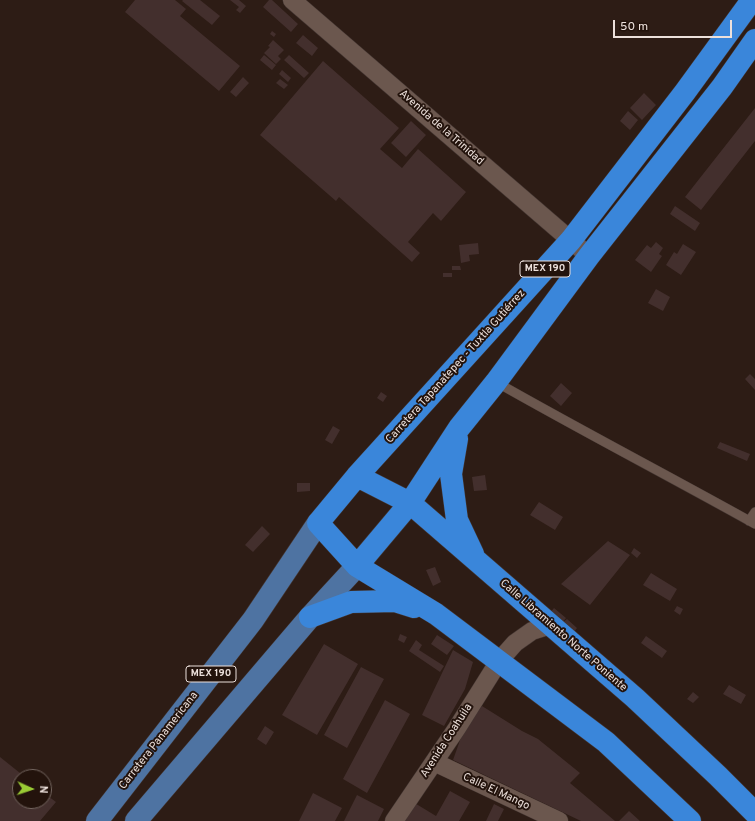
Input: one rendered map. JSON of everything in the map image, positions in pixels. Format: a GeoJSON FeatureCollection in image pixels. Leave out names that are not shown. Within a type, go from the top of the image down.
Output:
{"type":"FeatureCollection","features":[{"type":"Feature","properties":{"kind":"highway","name":"Carretera Tapanatepec - Tuxtla Gutiérrez"},"geometry":{"type":"LineString","coordinates":[[318,523],[358,476],[571,240],[685,92],[752,0]]}},
{"type":"Feature","properties":{"kind":"highway","name":"MEX 190"},"geometry":{"type":"LineString","coordinates":[[357,566],[410,503],[459,428],[496,382],[589,256],[722,87],[755,40]]}},
{"type":"Feature","properties":{"kind":"highway"},"geometry":{"type":"LineString","coordinates":[[459,428],[451,474],[457,520],[477,562]]}},
{"type":"Feature","properties":{"kind":"highway","name":"Calle Libramiento Norte Poniente"},"geometry":{"type":"LineString","coordinates":[[358,476],[410,503],[635,698],[755,813]]}},
{"type":"Feature","properties":{"kind":"highway"},"geometry":{"type":"LineString","coordinates":[[318,523],[357,566],[436,614],[606,742],[690,821]]}},
{"type":"Feature","properties":{"kind":"highway"},"geometry":{"type":"LineString","coordinates":[[310,617],[351,602],[394,601],[436,614]]}},
{"type":"Feature","properties":{"kind":"main road","name":"Carretera Panamericana"},"geometry":{"type":"LineString","coordinates":[[97,821],[253,620],[318,523]]}},
{"type":"Feature","properties":{"kind":"main road","name":"MEX 190"},"geometry":{"type":"LineString","coordinates":[[136,821],[310,617],[357,566]]}},
{"type":"Feature","properties":{"kind":"street","name":"Avenida de la Trinidad"},"geometry":{"type":"LineString","coordinates":[[292,0],[589,256]]}},
{"type":"Feature","properties":{"kind":"street","name":"Avenida Coahuila"},"geometry":{"type":"LineString","coordinates":[[394,821],[458,728],[499,661],[515,643],[532,631],[551,625]]}},
{"type":"Feature","properties":{"kind":"street","name":"Calle El Mango"},"geometry":{"type":"LineString","coordinates":[[434,762],[559,821]]}},
{"type":"Feature","properties":{"kind":"lane"},"geometry":{"type":"LineString","coordinates":[[496,382],[544,410],[752,522],[755,512]]}},
{"type":"Feature","properties":{"kind":"building"},"geometry":{"type":"Polygon","coordinates":[[[135,0],[175,0],[186,9],[180,16],[240,66],[219,91],[125,12],[135,0]]]}},
{"type":"Feature","properties":{"kind":"building"},"geometry":{"type":"Polygon","coordinates":[[[200,0],[220,16],[212,25],[182,1],[200,0]]]}},
{"type":"Feature","properties":{"kind":"building"},"geometry":{"type":"Polygon","coordinates":[[[230,0],[239,0],[246,6],[240,13],[236,10],[239,7],[230,0]]]}},
{"type":"Feature","properties":{"kind":"building"},"geometry":{"type":"Polygon","coordinates":[[[269,0],[272,0],[298,24],[291,32],[263,7],[269,0]]]}},
{"type":"Feature","properties":{"kind":"building"},"geometry":{"type":"Polygon","coordinates":[[[272,31],[276,34],[274,37],[270,34],[272,31]]]}},
{"type":"Feature","properties":{"kind":"building"},"geometry":{"type":"Polygon","coordinates":[[[303,35],[318,48],[312,56],[296,43],[303,35]]]}},
{"type":"Feature","properties":{"kind":"building"},"geometry":{"type":"Polygon","coordinates":[[[273,40],[284,50],[278,56],[281,59],[276,64],[264,53],[270,47],[268,46],[273,40]]]}},
{"type":"Feature","properties":{"kind":"building"},"geometry":{"type":"Polygon","coordinates":[[[264,55],[276,65],[272,70],[260,60],[264,55]]]}},
{"type":"Feature","properties":{"kind":"building"},"geometry":{"type":"Polygon","coordinates":[[[289,55],[309,73],[304,78],[284,60],[289,55]]]}},
{"type":"Feature","properties":{"kind":"building"},"geometry":{"type":"Polygon","coordinates":[[[323,61],[399,128],[380,149],[402,168],[418,149],[466,192],[441,221],[433,213],[408,242],[420,253],[412,262],[339,197],[336,201],[260,135],[323,61]]]}},
{"type":"Feature","properties":{"kind":"building"},"geometry":{"type":"Polygon","coordinates":[[[282,70],[291,78],[288,82],[279,74],[282,70]]]}},
{"type":"Feature","properties":{"kind":"building"},"geometry":{"type":"Polygon","coordinates":[[[243,77],[249,83],[236,97],[230,92],[243,77]]]}},
{"type":"Feature","properties":{"kind":"building"},"geometry":{"type":"Polygon","coordinates":[[[280,79],[288,85],[284,89],[276,83],[280,79]]]}},
{"type":"Feature","properties":{"kind":"building"},"geometry":{"type":"Polygon","coordinates":[[[644,93],[656,105],[642,120],[630,108],[644,93]]]}},
{"type":"Feature","properties":{"kind":"building"},"geometry":{"type":"Polygon","coordinates":[[[755,108],[755,141],[701,210],[685,197],[755,108]]]}},
{"type":"Feature","properties":{"kind":"building"},"geometry":{"type":"Polygon","coordinates":[[[628,111],[638,120],[630,130],[620,121],[628,111]]]}},
{"type":"Feature","properties":{"kind":"building"},"geometry":{"type":"Polygon","coordinates":[[[411,121],[426,135],[406,157],[391,143],[411,121]]]}},
{"type":"Feature","properties":{"kind":"building"},"geometry":{"type":"Polygon","coordinates":[[[675,206],[700,223],[695,231],[670,214],[675,206]]]}},
{"type":"Feature","properties":{"kind":"building"},"geometry":{"type":"Polygon","coordinates":[[[656,242],[663,248],[659,254],[662,256],[651,272],[635,260],[647,245],[651,248],[656,242]]]}},
{"type":"Feature","properties":{"kind":"building"},"geometry":{"type":"Polygon","coordinates":[[[478,243],[479,254],[469,255],[470,261],[461,263],[459,245],[478,243]]]}},
{"type":"Feature","properties":{"kind":"building"},"geometry":{"type":"Polygon","coordinates":[[[683,244],[696,252],[681,275],[666,265],[674,252],[677,254],[683,244]]]}},
{"type":"Feature","properties":{"kind":"building"},"geometry":{"type":"Polygon","coordinates":[[[452,266],[460,266],[461,270],[452,270],[452,266]]]}},
{"type":"Feature","properties":{"kind":"building"},"geometry":{"type":"Polygon","coordinates":[[[443,273],[452,273],[452,277],[443,277],[443,273]]]}},
{"type":"Feature","properties":{"kind":"building"},"geometry":{"type":"Polygon","coordinates":[[[656,289],[670,297],[663,311],[648,303],[656,289]]]}},
{"type":"Feature","properties":{"kind":"building"},"geometry":{"type":"Polygon","coordinates":[[[750,374],[755,379],[755,390],[745,379],[750,374]]]}},
{"type":"Feature","properties":{"kind":"building"},"geometry":{"type":"Polygon","coordinates":[[[561,383],[572,393],[561,406],[550,396],[561,383]]]}},
{"type":"Feature","properties":{"kind":"building"},"geometry":{"type":"Polygon","coordinates":[[[381,392],[387,396],[383,402],[377,398],[381,392]]]}},
{"type":"Feature","properties":{"kind":"building"},"geometry":{"type":"Polygon","coordinates":[[[333,426],[340,430],[332,444],[325,440],[333,426]]]}},
{"type":"Feature","properties":{"kind":"building"},"geometry":{"type":"Polygon","coordinates":[[[720,442],[750,454],[747,461],[717,448],[720,442]]]}},
{"type":"Feature","properties":{"kind":"building"},"geometry":{"type":"Polygon","coordinates":[[[485,475],[487,490],[474,491],[472,477],[485,475]]]}},
{"type":"Feature","properties":{"kind":"building"},"geometry":{"type":"Polygon","coordinates":[[[297,483],[310,483],[310,491],[297,492],[297,483]]]}},
{"type":"Feature","properties":{"kind":"building"},"geometry":{"type":"Polygon","coordinates":[[[539,502],[563,517],[555,530],[530,515],[539,502]]]}},
{"type":"Feature","properties":{"kind":"building"},"geometry":{"type":"Polygon","coordinates":[[[262,526],[270,534],[253,552],[245,545],[262,526]]]}},
{"type":"Feature","properties":{"kind":"building"},"geometry":{"type":"Polygon","coordinates":[[[608,541],[630,555],[590,605],[561,584],[608,541]]]}},
{"type":"Feature","properties":{"kind":"building"},"geometry":{"type":"Polygon","coordinates":[[[634,548],[641,553],[637,558],[631,553],[634,548]]]}},
{"type":"Feature","properties":{"kind":"building"},"geometry":{"type":"Polygon","coordinates":[[[435,567],[441,582],[433,586],[426,570],[435,567]]]}},
{"type":"Feature","properties":{"kind":"building"},"geometry":{"type":"Polygon","coordinates":[[[651,573],[677,589],[670,601],[643,585],[651,573]]]}},
{"type":"Feature","properties":{"kind":"building"},"geometry":{"type":"Polygon","coordinates":[[[677,606],[683,609],[680,615],[674,611],[677,606]]]}},
{"type":"Feature","properties":{"kind":"building"},"geometry":{"type":"Polygon","coordinates":[[[554,608],[566,618],[562,623],[550,613],[554,608]]]}},
{"type":"Feature","properties":{"kind":"building"},"geometry":{"type":"Polygon","coordinates":[[[567,619],[577,628],[573,633],[562,623],[567,619]]]}},
{"type":"Feature","properties":{"kind":"building"},"geometry":{"type":"Polygon","coordinates":[[[400,634],[407,637],[404,643],[398,640],[400,634]]]}},
{"type":"Feature","properties":{"kind":"building"},"geometry":{"type":"Polygon","coordinates":[[[437,635],[454,646],[447,655],[431,644],[437,635]]]}},
{"type":"Feature","properties":{"kind":"building"},"geometry":{"type":"Polygon","coordinates":[[[646,636],[667,651],[662,658],[641,643],[646,636]]]}},
{"type":"Feature","properties":{"kind":"building"},"geometry":{"type":"Polygon","coordinates":[[[416,640],[422,645],[419,650],[444,666],[440,672],[409,651],[416,640]]]}},
{"type":"Feature","properties":{"kind":"building"},"geometry":{"type":"Polygon","coordinates":[[[324,644],[358,664],[317,735],[282,715],[324,644]]]}},
{"type":"Feature","properties":{"kind":"building"},"geometry":{"type":"Polygon","coordinates":[[[453,650],[473,662],[465,689],[444,726],[422,715],[453,650]]]}},
{"type":"Feature","properties":{"kind":"building"},"geometry":{"type":"Polygon","coordinates":[[[361,667],[384,679],[347,748],[324,735],[361,667]]]}},
{"type":"Feature","properties":{"kind":"building"},"geometry":{"type":"Polygon","coordinates":[[[729,685],[746,695],[741,704],[723,694],[729,685]]]}},
{"type":"Feature","properties":{"kind":"building"},"geometry":{"type":"Polygon","coordinates":[[[693,692],[699,697],[693,703],[687,699],[693,692]]]}},
{"type":"Feature","properties":{"kind":"building"},"geometry":{"type":"Polygon","coordinates":[[[385,700],[410,714],[367,793],[343,779],[385,700]]]}},
{"type":"Feature","properties":{"kind":"building"},"geometry":{"type":"Polygon","coordinates":[[[482,706],[522,731],[538,739],[580,773],[570,783],[615,821],[581,821],[453,760],[465,726],[482,706]]]}},
{"type":"Feature","properties":{"kind":"building"},"geometry":{"type":"Polygon","coordinates":[[[265,726],[274,732],[266,745],[257,739],[265,726]]]}},
{"type":"Feature","properties":{"kind":"building"},"geometry":{"type":"Polygon","coordinates":[[[0,757],[15,769],[12,769],[12,809],[50,809],[40,821],[0,821],[0,757]]]}},
{"type":"Feature","properties":{"kind":"building"},"geometry":{"type":"Polygon","coordinates":[[[450,791],[470,802],[459,821],[403,821],[413,802],[436,816],[450,791]]]}},
{"type":"Feature","properties":{"kind":"building"},"geometry":{"type":"Polygon","coordinates":[[[313,793],[342,808],[335,821],[299,821],[313,793]]]}},
{"type":"Feature","properties":{"kind":"building"},"geometry":{"type":"Polygon","coordinates":[[[357,795],[384,809],[378,821],[344,821],[357,795]]]}},
{"type":"Feature","properties":{"kind":"building"},"geometry":{"type":"Polygon","coordinates":[[[52,799],[56,802],[52,807],[52,799]]]}},
{"type":"Feature","properties":{"kind":"building"},"geometry":{"type":"Polygon","coordinates":[[[494,804],[504,809],[498,821],[486,821],[494,804]]]}},
{"type":"Feature","properties":{"kind":"building"},"geometry":{"type":"Polygon","coordinates":[[[629,811],[640,821],[619,821],[629,811]]]}}]}
